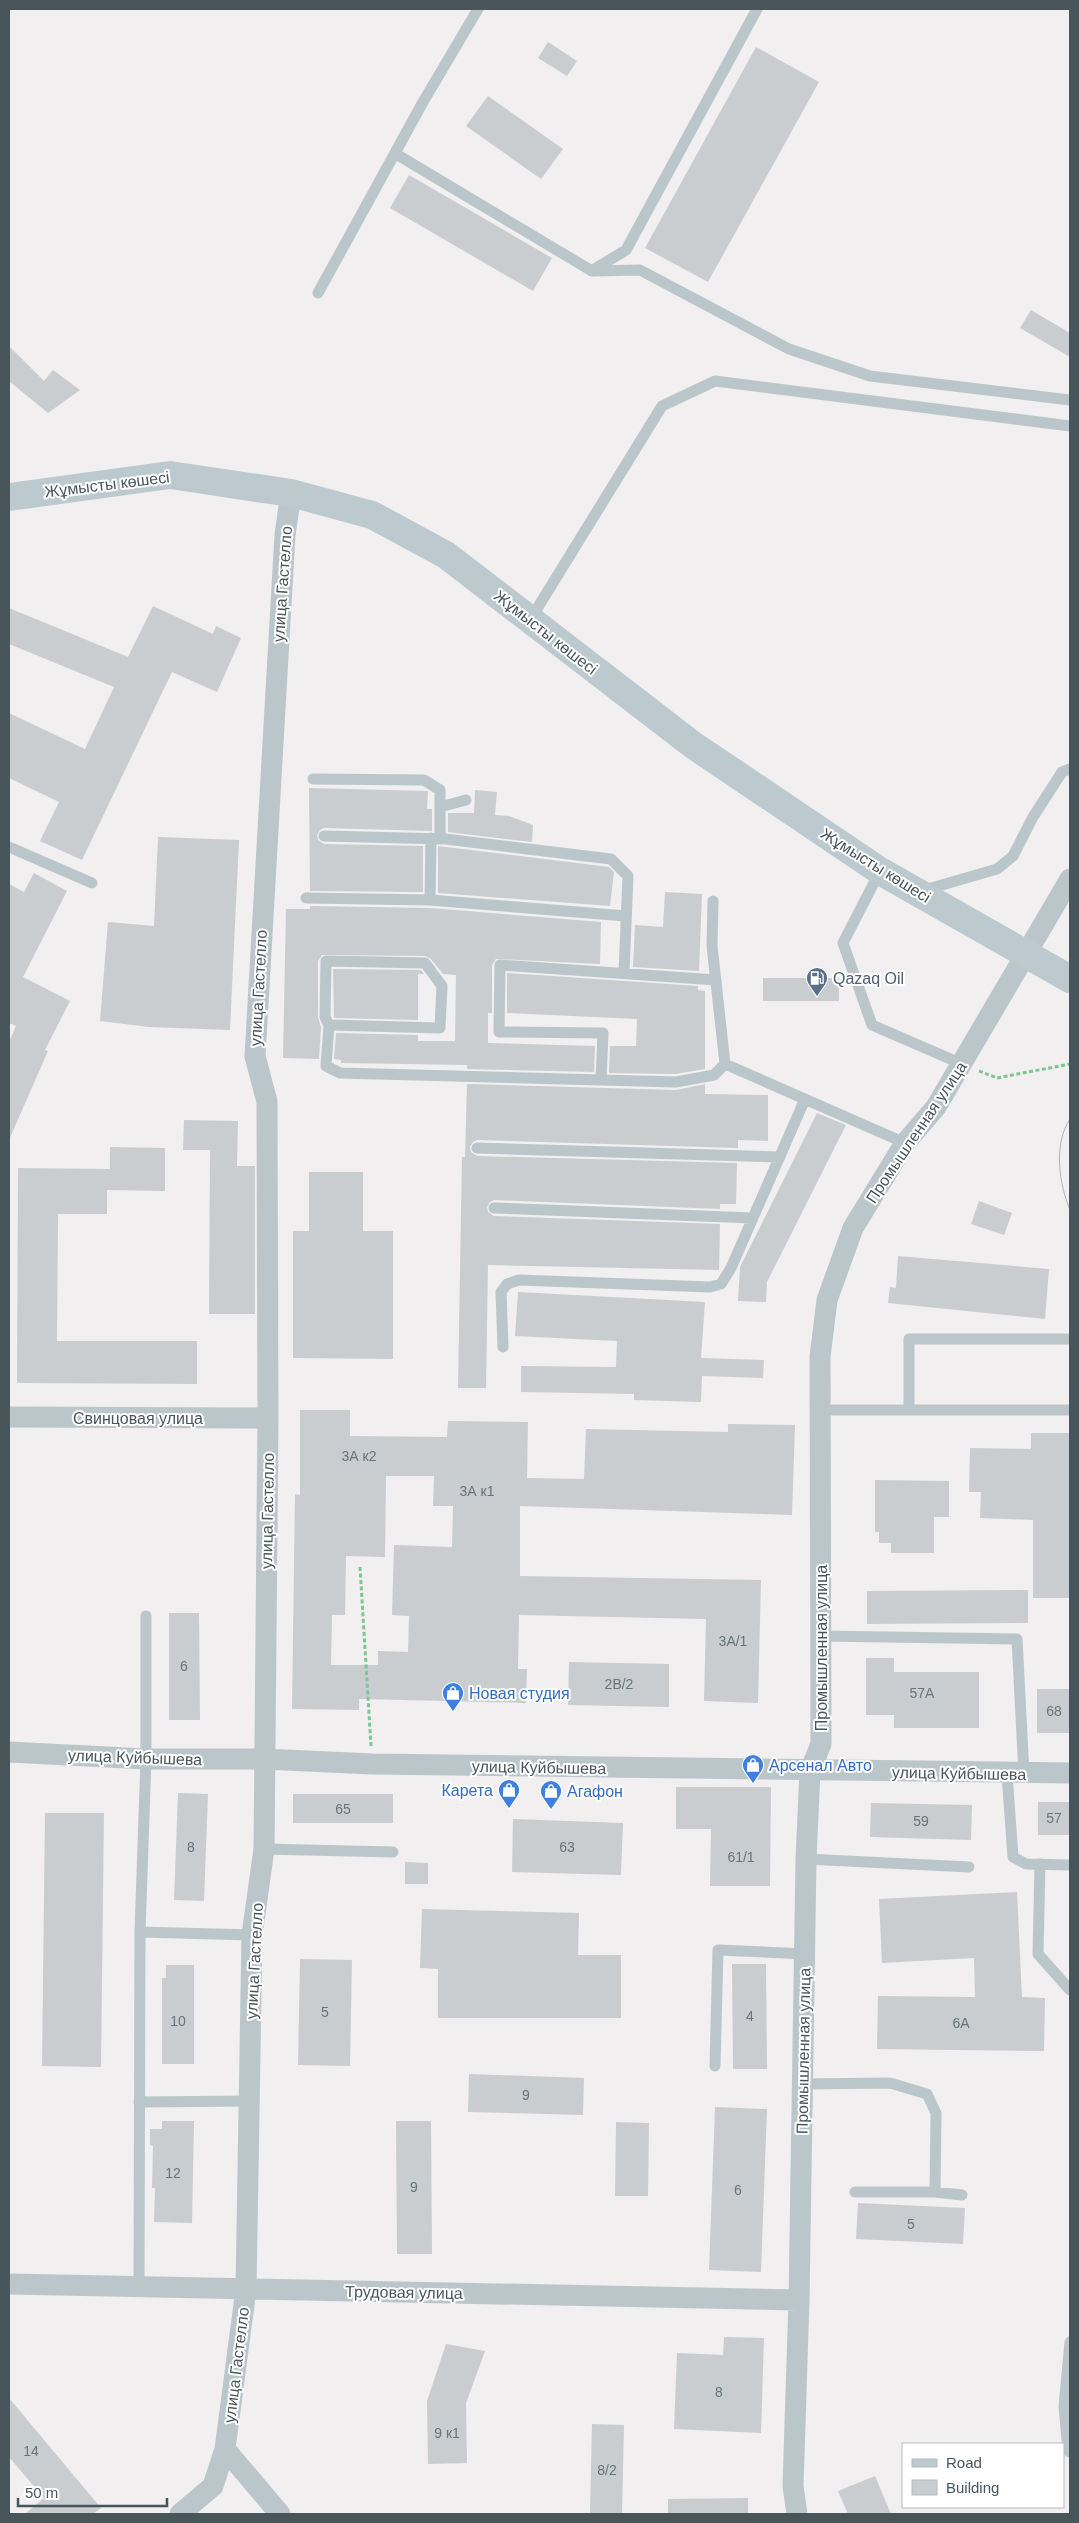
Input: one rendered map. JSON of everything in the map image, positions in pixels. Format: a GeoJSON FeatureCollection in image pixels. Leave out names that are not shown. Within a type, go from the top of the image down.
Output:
{"type":"FeatureCollection","features":[{"type":"Feature","properties":{"kind":"main road","name":"Жұмысты көшесі"},"geometry":{"type":"LineString","coordinates":[[9,497],[170,475],[291,493],[372,515],[446,555],[693,745],[880,871],[1070,979]]}},
{"type":"Feature","properties":{"kind":"street","name":"улица Гастелло"},"geometry":{"type":"LineString","coordinates":[[180,2514],[213,2486],[225,2448],[246,2289],[252,1934],[264,1849],[268,1418],[267,1102],[255,1056],[284,535],[291,493]]}},
{"type":"Feature","properties":{"kind":"street","name":"Промышленная улица"},"geometry":{"type":"LineString","coordinates":[[797,2514],[793,2486],[800,2300],[806,1859],[810,1771],[821,1744],[822,1410],[820,1356],[827,1300],[853,1228],[905,1143],[936,1107],[1070,879]]}},
{"type":"Feature","properties":{"kind":"street","name":"Свинцовая улица"},"geometry":{"type":"LineString","coordinates":[[9,1417],[268,1418]]}},
{"type":"Feature","properties":{"kind":"street","name":"улица Куйбышева"},"geometry":{"type":"LineString","coordinates":[[9,1752],[146,1759],[264,1759],[372,1764],[1015,1774],[1070,1773]]}},
{"type":"Feature","properties":{"kind":"street","name":"Трудовая улица"},"geometry":{"type":"LineString","coordinates":[[9,2284],[800,2300]]}},
{"type":"Feature","properties":{"kind":"street"},"geometry":{"type":"LineString","coordinates":[[225,2448],[280,2514]]}},
{"type":"Feature","properties":{"kind":"lane"},"geometry":{"type":"LineString","coordinates":[[318,293],[423,102],[478,9]]}},
{"type":"Feature","properties":{"kind":"lane"},"geometry":{"type":"LineString","coordinates":[[592,271],[626,250],[757,9]]}},
{"type":"Feature","properties":{"kind":"lane"},"geometry":{"type":"LineString","coordinates":[[396,154],[592,271],[640,270],[789,349],[870,376],[1070,400]]}},
{"type":"Feature","properties":{"kind":"lane"},"geometry":{"type":"LineString","coordinates":[[530,620],[662,406],[715,381],[1070,426]]}},
{"type":"Feature","properties":{"kind":"lane"},"geometry":{"type":"LineString","coordinates":[[917,892],[997,869],[1013,856],[1033,817],[1062,772],[1070,769]]}},
{"type":"Feature","properties":{"kind":"lane"},"geometry":{"type":"LineString","coordinates":[[313,778],[424,780],[440,790],[440,807],[435,838],[430,900]]}},
{"type":"Feature","properties":{"kind":"lane"},"geometry":{"type":"LineString","coordinates":[[440,807],[466,800]]}},
{"type":"Feature","properties":{"kind":"lane"},"geometry":{"type":"LineString","coordinates":[[324,836],[435,838],[611,859],[628,876],[624,973]]}},
{"type":"Feature","properties":{"kind":"lane"},"geometry":{"type":"LineString","coordinates":[[9,846],[92,883]]}},
{"type":"Feature","properties":{"kind":"lane"},"geometry":{"type":"LineString","coordinates":[[880,871],[843,943],[872,1025],[962,1064]]}},
{"type":"Feature","properties":{"kind":"lane"},"geometry":{"type":"LineString","coordinates":[[306,898],[430,900],[626,916]]}},
{"type":"Feature","properties":{"kind":"lane"},"geometry":{"type":"LineString","coordinates":[[713,900],[712,946],[725,1064]]}},
{"type":"Feature","properties":{"kind":"lane"},"geometry":{"type":"LineString","coordinates":[[329,1025],[440,1028],[442,986],[425,963],[326,961],[324,1017],[329,1025],[326,1066],[340,1073],[676,1082],[714,1075],[725,1064]]}},
{"type":"Feature","properties":{"kind":"lane"},"geometry":{"type":"LineString","coordinates":[[601,1080],[602,1033],[499,1032],[500,964],[716,980]]}},
{"type":"Feature","properties":{"kind":"lane"},"geometry":{"type":"LineString","coordinates":[[725,1064],[905,1143]]}},
{"type":"Feature","properties":{"kind":"lane"},"geometry":{"type":"LineString","coordinates":[[503,1347],[501,1292],[507,1284],[519,1280],[710,1287],[721,1284],[731,1268],[805,1099]]}},
{"type":"Feature","properties":{"kind":"lane"},"geometry":{"type":"LineString","coordinates":[[476,1148],[780,1156]]}},
{"type":"Feature","properties":{"kind":"lane"},"geometry":{"type":"LineString","coordinates":[[494,1208],[753,1218]]}},
{"type":"Feature","properties":{"kind":"lane"},"geometry":{"type":"LineString","coordinates":[[908,1410],[908,1339],[1070,1339]]}},
{"type":"Feature","properties":{"kind":"lane"},"geometry":{"type":"LineString","coordinates":[[822,1410],[1070,1410]]}},
{"type":"Feature","properties":{"kind":"lane"},"geometry":{"type":"LineString","coordinates":[[139,2287],[140,1932],[146,1759],[146,1616]]}},
{"type":"Feature","properties":{"kind":"lane"},"geometry":{"type":"LineString","coordinates":[[821,1636],[1017,1639],[1013,1857],[1026,1864],[1070,1865]]}},
{"type":"Feature","properties":{"kind":"lane"},"geometry":{"type":"LineString","coordinates":[[264,1849],[392,1852]]}},
{"type":"Feature","properties":{"kind":"lane"},"geometry":{"type":"LineString","coordinates":[[806,1859],[969,1867]]}},
{"type":"Feature","properties":{"kind":"lane"},"geometry":{"type":"LineString","coordinates":[[1040,1864],[1038,1954],[1070,1990]]}},
{"type":"Feature","properties":{"kind":"lane"},"geometry":{"type":"LineString","coordinates":[[140,1932],[252,1934]]}},
{"type":"Feature","properties":{"kind":"lane"},"geometry":{"type":"LineString","coordinates":[[715,2066],[718,1950],[805,1954]]}},
{"type":"Feature","properties":{"kind":"lane"},"geometry":{"type":"LineString","coordinates":[[803,2084],[890,2083],[927,2094],[936,2113],[935,2192]]}},
{"type":"Feature","properties":{"kind":"lane"},"geometry":{"type":"LineString","coordinates":[[139,2102],[249,2101]]}},
{"type":"Feature","properties":{"kind":"lane"},"geometry":{"type":"LineString","coordinates":[[855,2192],[935,2192],[962,2196]]}},
{"type":"Feature","properties":{"kind":"lane"},"geometry":{"type":"LineString","coordinates":[[1070,2342],[1064,2406],[1068,2450],[1070,2452]]}},
{"type":"Feature","properties":{"kind":"path"},"geometry":{"type":"LineString","coordinates":[[962,1064],[998,1078],[1070,1064]]}},
{"type":"Feature","properties":{"kind":"path"},"geometry":{"type":"LineString","coordinates":[[360,1567],[372,1764]]}},
{"type":"Feature","properties":{"kind":"building"},"geometry":{"type":"Polygon","coordinates":[[[548,42],[577,61],[567,76],[538,58],[548,42]]]}},
{"type":"Feature","properties":{"kind":"building"},"geometry":{"type":"Polygon","coordinates":[[[756,47],[819,82],[708,282],[645,248],[756,47]]]}},
{"type":"Feature","properties":{"kind":"building"},"geometry":{"type":"Polygon","coordinates":[[[488,96],[563,149],[541,179],[466,126],[488,96]]]}},
{"type":"Feature","properties":{"kind":"building"},"geometry":{"type":"Polygon","coordinates":[[[409,175],[552,258],[533,291],[390,208],[409,175]]]}},
{"type":"Feature","properties":{"kind":"building"},"geometry":{"type":"Polygon","coordinates":[[[1031,310],[1070,333],[1070,357],[1020,328],[1031,310]]]}},
{"type":"Feature","properties":{"kind":"building"},"geometry":{"type":"Polygon","coordinates":[[[9,346],[44,381],[53,370],[80,390],[48,413],[9,381],[9,346]]]}},
{"type":"Feature","properties":{"kind":"building"},"geometry":{"type":"Polygon","coordinates":[[[153,606],[213,634],[216,626],[241,638],[217,692],[172,672],[82,860],[40,841],[59,802],[9,778],[9,713],[85,749],[114,687],[9,644],[9,608],[128,657],[153,606]]]}},
{"type":"Feature","properties":{"kind":"building"},"geometry":{"type":"Polygon","coordinates":[[[309,788],[428,791],[427,809],[432,809],[432,831],[324,828],[317,835],[318,840],[324,844],[423,846],[423,892],[310,891],[309,788]]]}},
{"type":"Feature","properties":{"kind":"building"},"geometry":{"type":"Polygon","coordinates":[[[475,790],[497,792],[495,815],[509,816],[533,825],[532,842],[448,832],[448,813],[474,813],[475,790]]]}},
{"type":"Feature","properties":{"kind":"building"},"geometry":{"type":"Polygon","coordinates":[[[158,837],[239,840],[230,1030],[149,1027],[100,1021],[108,922],[154,926],[158,837]]]}},
{"type":"Feature","properties":{"kind":"building"},"geometry":{"type":"Polygon","coordinates":[[[438,846],[609,867],[614,872],[610,906],[438,893],[438,846]]]}},
{"type":"Feature","properties":{"kind":"building"},"geometry":{"type":"Polygon","coordinates":[[[34,873],[67,891],[23,977],[70,1001],[45,1050],[48,1051],[9,1140],[9,1042],[16,1026],[9,1023],[9,884],[24,892],[34,873]]]}},
{"type":"Feature","properties":{"kind":"building"},"geometry":{"type":"Polygon","coordinates":[[[665,892],[702,894],[699,971],[633,967],[635,925],[663,927],[665,892]]]}},
{"type":"Feature","properties":{"kind":"building"},"geometry":{"type":"Polygon","coordinates":[[[310,906],[430,908],[601,922],[600,964],[496,959],[492,965],[492,1013],[488,1013],[488,1043],[595,1046],[594,1072],[467,1069],[467,1065],[341,1063],[341,1060],[334,1059],[336,1033],[418,1035],[418,1041],[455,1041],[456,975],[443,974],[431,959],[425,956],[322,955],[318,961],[318,1017],[321,1027],[319,1059],[283,1058],[286,909],[310,909],[310,906]]]}},
{"type":"Feature","properties":{"kind":"building"},"geometry":{"type":"Polygon","coordinates":[[[333,969],[421,970],[424,974],[418,974],[418,1020],[334,1018],[333,969]]]}},
{"type":"Feature","properties":{"kind":"building"},"geometry":{"type":"Polygon","coordinates":[[[507,973],[698,986],[698,990],[705,991],[705,1069],[675,1074],[609,1073],[610,1046],[636,1046],[637,1019],[507,1013],[507,973]]]}},
{"type":"Feature","properties":{"kind":"building"},"geometry":{"type":"Polygon","coordinates":[[[763,978],[839,978],[839,1001],[763,1001],[763,978]]]}},
{"type":"Feature","properties":{"kind":"building"},"geometry":{"type":"Polygon","coordinates":[[[467,1084],[676,1090],[705,1084],[705,1094],[768,1095],[768,1141],[738,1140],[738,1148],[477,1140],[470,1147],[471,1152],[477,1156],[737,1163],[736,1204],[720,1204],[720,1209],[494,1200],[487,1207],[488,1212],[494,1216],[720,1224],[719,1270],[488,1265],[486,1388],[458,1388],[462,1157],[465,1157],[467,1084]]]}},
{"type":"Feature","properties":{"kind":"building"},"geometry":{"type":"Polygon","coordinates":[[[817,1113],[846,1125],[767,1282],[766,1302],[738,1301],[740,1267],[817,1113]]]}},
{"type":"Feature","properties":{"kind":"building"},"geometry":{"type":"Polygon","coordinates":[[[184,1120],[238,1121],[237,1166],[255,1166],[255,1314],[209,1314],[210,1150],[183,1150],[184,1120]]]}},
{"type":"Feature","properties":{"kind":"building"},"geometry":{"type":"Polygon","coordinates":[[[110,1147],[165,1148],[165,1191],[107,1190],[107,1214],[58,1214],[57,1341],[197,1341],[197,1384],[17,1383],[18,1168],[110,1169],[110,1147]]]}},
{"type":"Feature","properties":{"kind":"building"},"geometry":{"type":"Polygon","coordinates":[[[309,1172],[363,1172],[363,1231],[393,1231],[393,1359],[293,1358],[293,1231],[309,1231],[309,1172]]]}},
{"type":"Feature","properties":{"kind":"building"},"geometry":{"type":"Polygon","coordinates":[[[979,1201],[1012,1213],[1004,1235],[971,1224],[979,1201]]]}},
{"type":"Feature","properties":{"kind":"building"},"geometry":{"type":"Polygon","coordinates":[[[898,1256],[1049,1269],[1045,1319],[888,1303],[890,1287],[896,1288],[898,1256]]]}},
{"type":"Feature","properties":{"kind":"building"},"geometry":{"type":"Polygon","coordinates":[[[518,1292],[705,1302],[701,1358],[764,1360],[763,1378],[702,1376],[701,1402],[634,1400],[634,1394],[521,1392],[521,1366],[616,1367],[617,1341],[515,1336],[518,1292]]]}},
{"type":"Feature","properties":{"kind":"building"},"geometry":{"type":"Polygon","coordinates":[[[300,1410],[350,1410],[350,1436],[447,1437],[448,1421],[528,1422],[527,1478],[584,1479],[586,1429],[728,1432],[728,1424],[795,1425],[792,1515],[520,1506],[520,1576],[761,1580],[758,1703],[704,1701],[706,1619],[519,1615],[518,1669],[527,1669],[526,1703],[359,1699],[359,1710],[292,1709],[295,1494],[300,1495],[300,1410]],[[386,1476],[385,1557],[346,1556],[345,1615],[332,1615],[331,1665],[378,1665],[378,1651],[408,1652],[409,1616],[392,1615],[394,1545],[452,1547],[453,1506],[433,1506],[434,1476],[386,1476]]]}},
{"type":"Feature","properties":{"kind":"building"},"geometry":{"type":"Polygon","coordinates":[[[1031,1433],[1070,1433],[1070,1598],[1033,1598],[1033,1520],[980,1518],[981,1492],[969,1492],[970,1448],[1031,1449],[1031,1433]]]}},
{"type":"Feature","properties":{"kind":"building"},"geometry":{"type":"Polygon","coordinates":[[[875,1480],[949,1481],[949,1517],[934,1517],[934,1553],[891,1553],[891,1543],[879,1543],[879,1532],[875,1532],[875,1480]]]}},
{"type":"Feature","properties":{"kind":"building"},"geometry":{"type":"Polygon","coordinates":[[[1028,1590],[1028,1623],[867,1624],[867,1591],[1028,1590]]]}},
{"type":"Feature","properties":{"kind":"building"},"geometry":{"type":"Polygon","coordinates":[[[169,1613],[199,1613],[200,1720],[169,1720],[169,1613]]]}},
{"type":"Feature","properties":{"kind":"building"},"geometry":{"type":"Polygon","coordinates":[[[866,1658],[894,1658],[894,1672],[979,1672],[979,1728],[894,1728],[894,1715],[866,1715],[866,1658]]]}},
{"type":"Feature","properties":{"kind":"building"},"geometry":{"type":"Polygon","coordinates":[[[569,1662],[669,1664],[669,1707],[568,1705],[569,1662]]]}},
{"type":"Feature","properties":{"kind":"building"},"geometry":{"type":"Polygon","coordinates":[[[1037,1689],[1070,1689],[1070,1733],[1037,1733],[1037,1689]]]}},
{"type":"Feature","properties":{"kind":"building"},"geometry":{"type":"Polygon","coordinates":[[[676,1787],[771,1787],[770,1886],[710,1886],[711,1829],[676,1829],[676,1787]]]}},
{"type":"Feature","properties":{"kind":"building"},"geometry":{"type":"Polygon","coordinates":[[[178,1793],[208,1794],[204,1901],[174,1900],[178,1793]]]}},
{"type":"Feature","properties":{"kind":"building"},"geometry":{"type":"Polygon","coordinates":[[[293,1794],[393,1794],[393,1823],[293,1823],[293,1794]]]}},
{"type":"Feature","properties":{"kind":"building"},"geometry":{"type":"Polygon","coordinates":[[[1038,1802],[1070,1802],[1070,1835],[1038,1835],[1038,1802]]]}},
{"type":"Feature","properties":{"kind":"building"},"geometry":{"type":"Polygon","coordinates":[[[871,1803],[972,1805],[971,1840],[870,1837],[871,1803]]]}},
{"type":"Feature","properties":{"kind":"building"},"geometry":{"type":"Polygon","coordinates":[[[45,1813],[104,1813],[101,2067],[42,2066],[45,1813]]]}},
{"type":"Feature","properties":{"kind":"building"},"geometry":{"type":"Polygon","coordinates":[[[513,1819],[623,1823],[621,1875],[512,1872],[513,1819]]]}},
{"type":"Feature","properties":{"kind":"building"},"geometry":{"type":"Polygon","coordinates":[[[405,1862],[428,1863],[428,1884],[405,1884],[405,1862]]]}},
{"type":"Feature","properties":{"kind":"building"},"geometry":{"type":"Polygon","coordinates":[[[1017,1892],[1022,1997],[1045,1998],[1044,2051],[877,2049],[878,1996],[975,1997],[974,1958],[882,1963],[879,1899],[1017,1892]]]}},
{"type":"Feature","properties":{"kind":"building"},"geometry":{"type":"Polygon","coordinates":[[[422,1909],[579,1913],[578,1955],[621,1955],[621,2018],[438,2018],[438,1969],[420,1968],[422,1909]]]}},
{"type":"Feature","properties":{"kind":"building"},"geometry":{"type":"Polygon","coordinates":[[[300,1959],[352,1960],[350,2066],[298,2065],[300,1959]]]}},
{"type":"Feature","properties":{"kind":"building"},"geometry":{"type":"Polygon","coordinates":[[[732,1964],[766,1964],[767,2069],[733,2069],[732,1964]]]}},
{"type":"Feature","properties":{"kind":"building"},"geometry":{"type":"Polygon","coordinates":[[[166,1965],[194,1965],[194,2064],[162,2064],[162,1978],[166,1978],[166,1965]]]}},
{"type":"Feature","properties":{"kind":"building"},"geometry":{"type":"Polygon","coordinates":[[[469,2074],[584,2078],[583,2115],[468,2112],[469,2074]]]}},
{"type":"Feature","properties":{"kind":"building"},"geometry":{"type":"Polygon","coordinates":[[[715,2107],[767,2109],[761,2272],[709,2270],[715,2107]]]}},
{"type":"Feature","properties":{"kind":"building"},"geometry":{"type":"Polygon","coordinates":[[[162,2121],[194,2121],[192,2223],[154,2222],[155,2188],[152,2188],[153,2146],[150,2145],[150,2129],[162,2129],[162,2121]]]}},
{"type":"Feature","properties":{"kind":"building"},"geometry":{"type":"Polygon","coordinates":[[[396,2121],[431,2121],[432,2254],[397,2254],[396,2121]]]}},
{"type":"Feature","properties":{"kind":"building"},"geometry":{"type":"Polygon","coordinates":[[[616,2122],[649,2123],[648,2196],[615,2196],[616,2122]]]}},
{"type":"Feature","properties":{"kind":"building"},"geometry":{"type":"Polygon","coordinates":[[[858,2203],[965,2208],[963,2244],[856,2239],[858,2203]]]}},
{"type":"Feature","properties":{"kind":"building"},"geometry":{"type":"Polygon","coordinates":[[[724,2337],[764,2338],[761,2433],[674,2429],[677,2353],[723,2355],[724,2337]]]}},
{"type":"Feature","properties":{"kind":"building"},"geometry":{"type":"Polygon","coordinates":[[[446,2344],[485,2351],[466,2403],[467,2463],[428,2464],[427,2401],[446,2344]]]}},
{"type":"Feature","properties":{"kind":"building"},"geometry":{"type":"Polygon","coordinates":[[[9,2398],[101,2508],[93,2514],[25,2514],[44,2498],[9,2457],[9,2398]]]}},
{"type":"Feature","properties":{"kind":"building"},"geometry":{"type":"Polygon","coordinates":[[[592,2424],[624,2425],[622,2514],[590,2514],[592,2424]]]}},
{"type":"Feature","properties":{"kind":"building"},"geometry":{"type":"Polygon","coordinates":[[[875,2476],[891,2514],[848,2514],[838,2491],[875,2476]]]}},
{"type":"Feature","properties":{"kind":"building"},"geometry":{"type":"Polygon","coordinates":[[[748,2498],[748,2514],[668,2514],[668,2499],[748,2498]]]}},
{"type":"Feature","properties":{"kind":"tram line"},"geometry":{"type":"LineString","coordinates":[[1070,1119],[1061,1140],[1060,1152],[1063,1188],[1070,1210]]}},
{"type":"Feature","properties":{"kind":"place","name":"Qazaq Oil"},"geometry":{"type":"Point","coordinates":[817,997]}},
{"type":"Feature","properties":{"kind":"place","name":"Новая студия"},"geometry":{"type":"Point","coordinates":[453,1712]}},
{"type":"Feature","properties":{"kind":"place","name":"Арсенал Авто"},"geometry":{"type":"Point","coordinates":[753,1784]}},
{"type":"Feature","properties":{"kind":"place","name":"Карета"},"geometry":{"type":"Point","coordinates":[509,1809]}},
{"type":"Feature","properties":{"kind":"place","name":"Агафон"},"geometry":{"type":"Point","coordinates":[551,1810]}}]}
